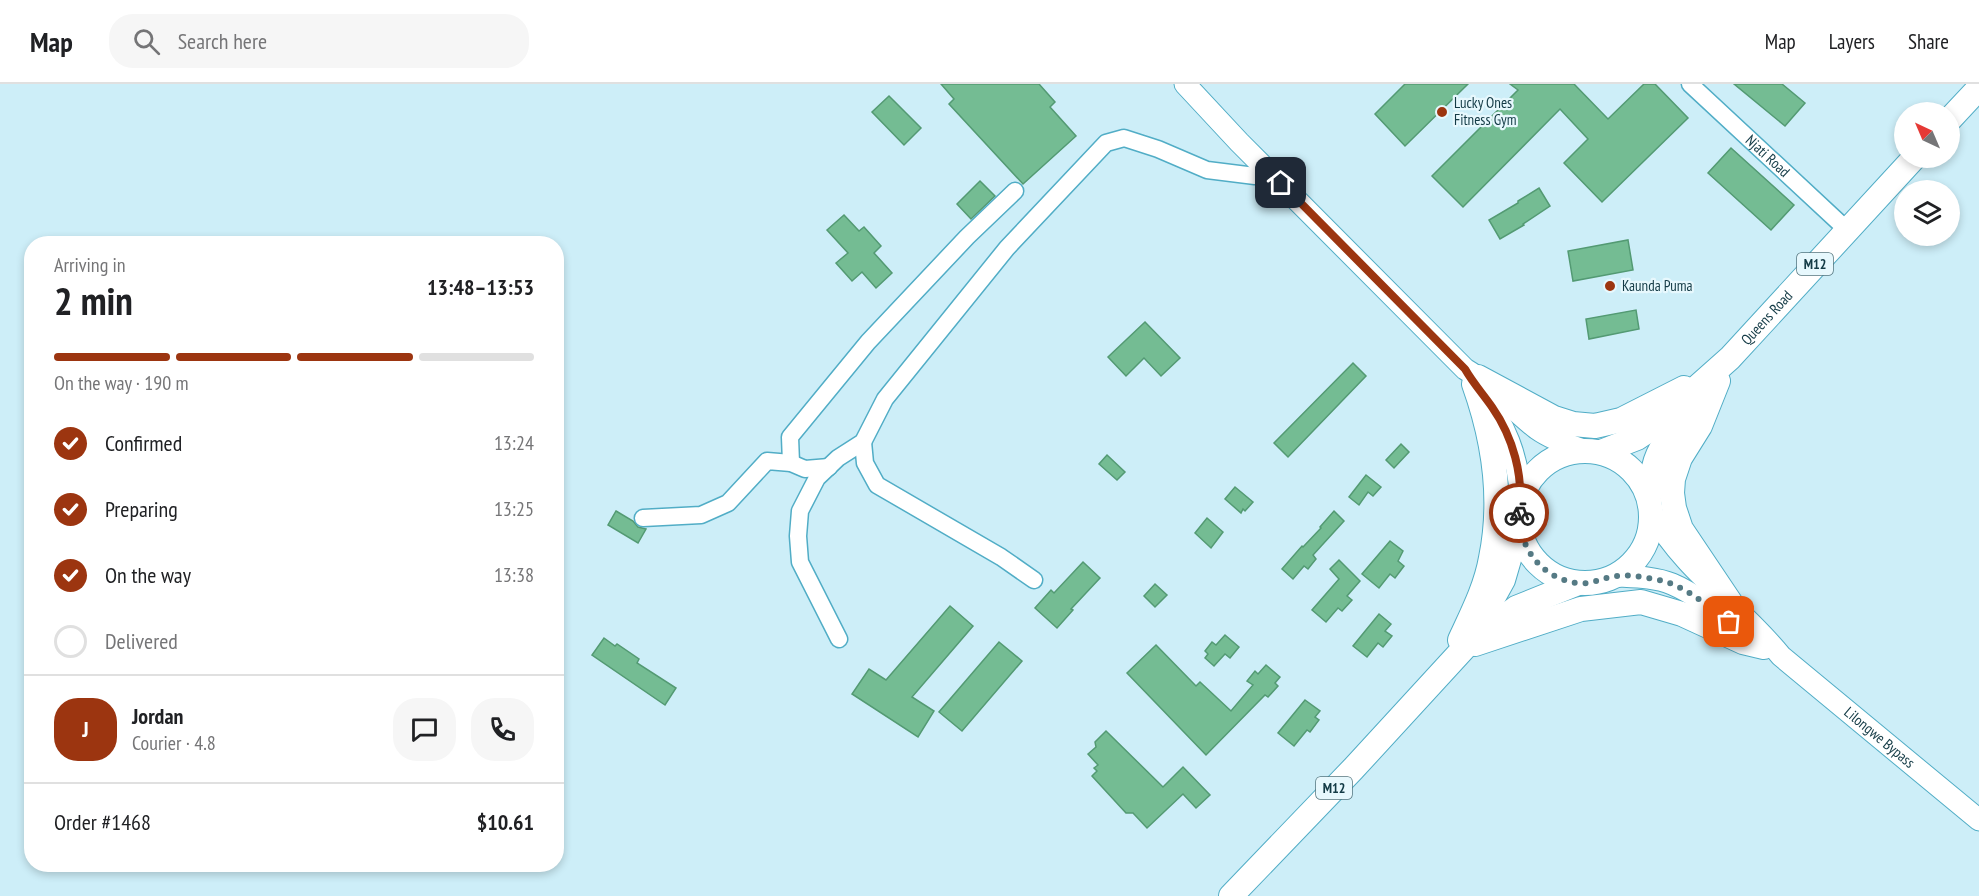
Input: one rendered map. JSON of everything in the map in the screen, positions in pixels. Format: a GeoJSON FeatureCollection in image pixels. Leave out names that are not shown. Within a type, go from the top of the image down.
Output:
{"type":"FeatureCollection","features":[{"type":"Feature","properties":{"kind":"highway"},"geometry":{"type":"LineString","coordinates":[[1960,108],[1979,88]]}},
{"type":"Feature","properties":{"kind":"highway","name":"Queens Road"},"geometry":{"type":"LineString","coordinates":[[1715,376],[1846,229],[1904,168]]}},
{"type":"Feature","properties":{"kind":"highway"},"geometry":{"type":"LineString","coordinates":[[1472,377],[1554,417],[1573,424],[1595,426],[1621,420],[1715,376]]}},
{"type":"Feature","properties":{"kind":"highway"},"geometry":{"type":"LineString","coordinates":[[1715,376],[1700,426],[1680,458],[1673,479],[1672,493],[1674,508],[1682,529],[1732,605]]}},
{"type":"Feature","properties":{"kind":"highway","name":"M12"},"geometry":{"type":"LineString","coordinates":[[1231,896],[1436,680],[1463,643],[1498,590],[1510,559],[1519,524],[1521,500],[1530,480],[1544,465],[1563,454],[1592,451],[1643,434],[1715,376]]}},
{"type":"Feature","properties":{"kind":"highway","name":"M12"},"geometry":{"type":"LineString","coordinates":[[1519,524],[1525,546],[1538,564],[1556,577],[1578,583],[1598,582],[1616,576],[1632,564],[1643,549],[1650,532],[1652,470],[1658,455],[1715,376]]}},
{"type":"Feature","properties":{"kind":"highway"},"geometry":{"type":"LineString","coordinates":[[1472,377],[1483,409],[1493,458],[1498,509],[1491,558],[1463,643],[1490,641],[1581,609],[1641,602],[1682,614],[1743,642],[1772,652]]}},
{"type":"Feature","properties":{"kind":"highway"},"geometry":{"type":"LineString","coordinates":[[1592,451],[1622,461],[1638,477],[1650,505]]}},
{"type":"Feature","properties":{"kind":"highway","name":"M12"},"geometry":{"type":"LineString","coordinates":[[1463,643],[1516,608],[1578,583]]}},
{"type":"Feature","properties":{"kind":"main road"},"geometry":{"type":"LineString","coordinates":[[1185,84],[1472,377],[1538,430],[1564,443],[1592,451]]}},
{"type":"Feature","properties":{"kind":"main road"},"geometry":{"type":"LineString","coordinates":[[1472,377],[1492,407],[1512,447],[1517,464],[1521,500]]}},
{"type":"Feature","properties":{"kind":"main road","name":"Lilongwe Bypass"},"geometry":{"type":"LineString","coordinates":[[1650,505],[1664,534],[1679,554],[1767,639],[1772,652]]}},
{"type":"Feature","properties":{"kind":"main road","name":"Lilongwe Bypass"},"geometry":{"type":"LineString","coordinates":[[1616,576],[1647,578],[1673,585],[1695,596],[1772,652],[1979,820]]}},
{"type":"Feature","properties":{"kind":"street","name":"Njati Road"},"geometry":{"type":"LineString","coordinates":[[1690,84],[1846,229]]}},
{"type":"Feature","properties":{"kind":"street"},"geometry":{"type":"LineString","coordinates":[[839,639],[800,562],[798,536],[800,511],[817,478],[838,458],[863,442],[885,399],[1006,248],[1106,142],[1124,138],[1158,149],[1207,170],[1255,176],[1267,169]]}},
{"type":"Feature","properties":{"kind":"street"},"geometry":{"type":"LineString","coordinates":[[643,518],[701,515],[728,503],[790,437],[868,342],[967,237],[1015,191]]}},
{"type":"Feature","properties":{"kind":"street"},"geometry":{"type":"LineString","coordinates":[[790,437],[791,463]]}},
{"type":"Feature","properties":{"kind":"street"},"geometry":{"type":"LineString","coordinates":[[863,442],[865,463],[877,484],[1001,557],[1034,580]]}},
{"type":"Feature","properties":{"kind":"street"},"geometry":{"type":"LineString","coordinates":[[768,461],[791,463],[805,469],[829,467]]}},
{"type":"Feature","properties":{"kind":"building"},"geometry":{"type":"Polygon","coordinates":[[[941,84],[1039,84],[1055,102],[1050,107],[1076,136],[1023,184],[949,104],[954,99],[941,84]]]}},
{"type":"Feature","properties":{"kind":"building"},"geometry":{"type":"Polygon","coordinates":[[[1405,84],[1468,84],[1405,146],[1375,114],[1405,84]]]}},
{"type":"Feature","properties":{"kind":"building"},"geometry":{"type":"Polygon","coordinates":[[[1510,84],[1574,84],[1608,119],[1644,84],[1655,84],[1688,118],[1602,202],[1564,163],[1588,139],[1560,109],[1463,207],[1432,176],[1518,90],[1510,84]]]}},
{"type":"Feature","properties":{"kind":"building"},"geometry":{"type":"Polygon","coordinates":[[[1734,84],[1782,84],[1805,103],[1785,126],[1734,84]]]}},
{"type":"Feature","properties":{"kind":"building"},"geometry":{"type":"Polygon","coordinates":[[[889,96],[921,128],[904,145],[872,112],[889,96]]]}},
{"type":"Feature","properties":{"kind":"building"},"geometry":{"type":"Polygon","coordinates":[[[1731,148],[1794,205],[1771,230],[1708,173],[1731,148]]]}},
{"type":"Feature","properties":{"kind":"building"},"geometry":{"type":"Polygon","coordinates":[[[980,181],[995,196],[971,219],[957,204],[980,181]]]}},
{"type":"Feature","properties":{"kind":"building"},"geometry":{"type":"Polygon","coordinates":[[[1539,188],[1550,206],[1500,239],[1489,220],[1539,188]]]}},
{"type":"Feature","properties":{"kind":"building"},"geometry":{"type":"Polygon","coordinates":[[[844,215],[859,231],[864,227],[881,246],[874,253],[892,273],[876,288],[862,272],[852,281],[836,263],[848,253],[827,230],[844,215]]]}},
{"type":"Feature","properties":{"kind":"building"},"geometry":{"type":"Polygon","coordinates":[[[1628,240],[1633,270],[1573,281],[1568,251],[1628,240]]]}},
{"type":"Feature","properties":{"kind":"building"},"geometry":{"type":"Polygon","coordinates":[[[1636,310],[1639,329],[1589,339],[1586,319],[1636,310]]]}},
{"type":"Feature","properties":{"kind":"building"},"geometry":{"type":"Polygon","coordinates":[[[1145,322],[1180,358],[1161,376],[1144,358],[1126,376],[1108,357],[1145,322]]]}},
{"type":"Feature","properties":{"kind":"building"},"geometry":{"type":"Polygon","coordinates":[[[1353,363],[1366,376],[1288,457],[1274,443],[1353,363]]]}},
{"type":"Feature","properties":{"kind":"building"},"geometry":{"type":"Polygon","coordinates":[[[1401,444],[1409,452],[1394,468],[1386,460],[1401,444]]]}},
{"type":"Feature","properties":{"kind":"building"},"geometry":{"type":"Polygon","coordinates":[[[1107,455],[1125,472],[1117,480],[1099,464],[1107,455]]]}},
{"type":"Feature","properties":{"kind":"building"},"geometry":{"type":"Polygon","coordinates":[[[1366,475],[1381,487],[1373,496],[1368,492],[1359,505],[1349,497],[1366,475]]]}},
{"type":"Feature","properties":{"kind":"building"},"geometry":{"type":"Polygon","coordinates":[[[1235,487],[1253,502],[1241,513],[1225,499],[1235,487]]]}},
{"type":"Feature","properties":{"kind":"building"},"geometry":{"type":"Polygon","coordinates":[[[616,511],[633,521],[638,527],[646,529],[638,543],[608,525],[616,511]]]}},
{"type":"Feature","properties":{"kind":"building"},"geometry":{"type":"Polygon","coordinates":[[[1334,511],[1344,521],[1313,555],[1316,559],[1308,569],[1304,566],[1293,579],[1282,569],[1334,511]]]}},
{"type":"Feature","properties":{"kind":"building"},"geometry":{"type":"Polygon","coordinates":[[[1207,518],[1223,532],[1211,548],[1195,533],[1207,518]]]}},
{"type":"Feature","properties":{"kind":"building"},"geometry":{"type":"Polygon","coordinates":[[[1390,541],[1403,551],[1398,561],[1404,566],[1395,578],[1390,574],[1379,588],[1362,574],[1390,541]]]}},
{"type":"Feature","properties":{"kind":"building"},"geometry":{"type":"Polygon","coordinates":[[[1339,560],[1360,581],[1347,596],[1352,600],[1342,611],[1338,608],[1326,622],[1312,610],[1339,579],[1330,569],[1339,560]]]}},
{"type":"Feature","properties":{"kind":"building"},"geometry":{"type":"Polygon","coordinates":[[[1083,562],[1100,578],[1057,628],[1035,608],[1051,590],[1054,593],[1083,562]]]}},
{"type":"Feature","properties":{"kind":"building"},"geometry":{"type":"Polygon","coordinates":[[[1155,584],[1167,595],[1155,607],[1144,596],[1155,584]]]}},
{"type":"Feature","properties":{"kind":"building"},"geometry":{"type":"Polygon","coordinates":[[[950,606],[973,626],[912,697],[934,711],[918,737],[852,694],[869,669],[886,680],[950,606]]]}},
{"type":"Feature","properties":{"kind":"building"},"geometry":{"type":"Polygon","coordinates":[[[1379,614],[1391,624],[1385,631],[1392,636],[1383,647],[1378,643],[1367,657],[1353,646],[1379,614]]]}},
{"type":"Feature","properties":{"kind":"building"},"geometry":{"type":"Polygon","coordinates":[[[1225,635],[1239,647],[1230,658],[1225,654],[1214,666],[1205,658],[1208,654],[1205,651],[1212,642],[1216,645],[1225,635]]]}},
{"type":"Feature","properties":{"kind":"building"},"geometry":{"type":"Polygon","coordinates":[[[604,638],[639,659],[637,663],[676,688],[665,705],[592,655],[604,638]]]}},
{"type":"Feature","properties":{"kind":"building"},"geometry":{"type":"Polygon","coordinates":[[[999,642],[1022,661],[962,731],[939,712],[999,642]]]}},
{"type":"Feature","properties":{"kind":"building"},"geometry":{"type":"Polygon","coordinates":[[[1156,645],[1196,686],[1200,682],[1231,711],[1253,685],[1247,681],[1255,671],[1258,674],[1266,665],[1280,677],[1275,683],[1278,686],[1268,697],[1265,695],[1206,755],[1127,673],[1156,645]]]}},
{"type":"Feature","properties":{"kind":"building"},"geometry":{"type":"Polygon","coordinates":[[[1305,700],[1320,711],[1315,717],[1319,720],[1310,732],[1307,730],[1294,746],[1278,733],[1305,700]]]}},
{"type":"Feature","properties":{"kind":"building"},"geometry":{"type":"Polygon","coordinates":[[[1106,731],[1163,787],[1183,767],[1210,795],[1196,808],[1183,794],[1147,828],[1133,813],[1126,813],[1092,776],[1097,771],[1094,768],[1098,765],[1088,754],[1096,747],[1095,742],[1106,731]]]}},
{"type":"Feature","properties":{"kind":"way so far"},"geometry":{"type":"LineString","coordinates":[[1519,513],[1519,524],[1525,546],[1538,564],[1556,577],[1578,583],[1598,582],[1616,576],[1663,581],[1695,596],[1729,622]]}},
{"type":"Feature","properties":{"kind":"place","name":"Lucky Ones Fitness Gym"},"geometry":{"type":"Point","coordinates":[1442,112]}},
{"type":"Feature","properties":{"kind":"place","name":"Kaunda Puma"},"geometry":{"type":"Point","coordinates":[1610,286]}},
{"type":"Feature","properties":{"kind":"route"},"geometry":{"type":"LineString","coordinates":[[1281,183],[1465,369],[1492,407],[1512,447],[1519,480],[1521,500],[1519,513]]}}]}
